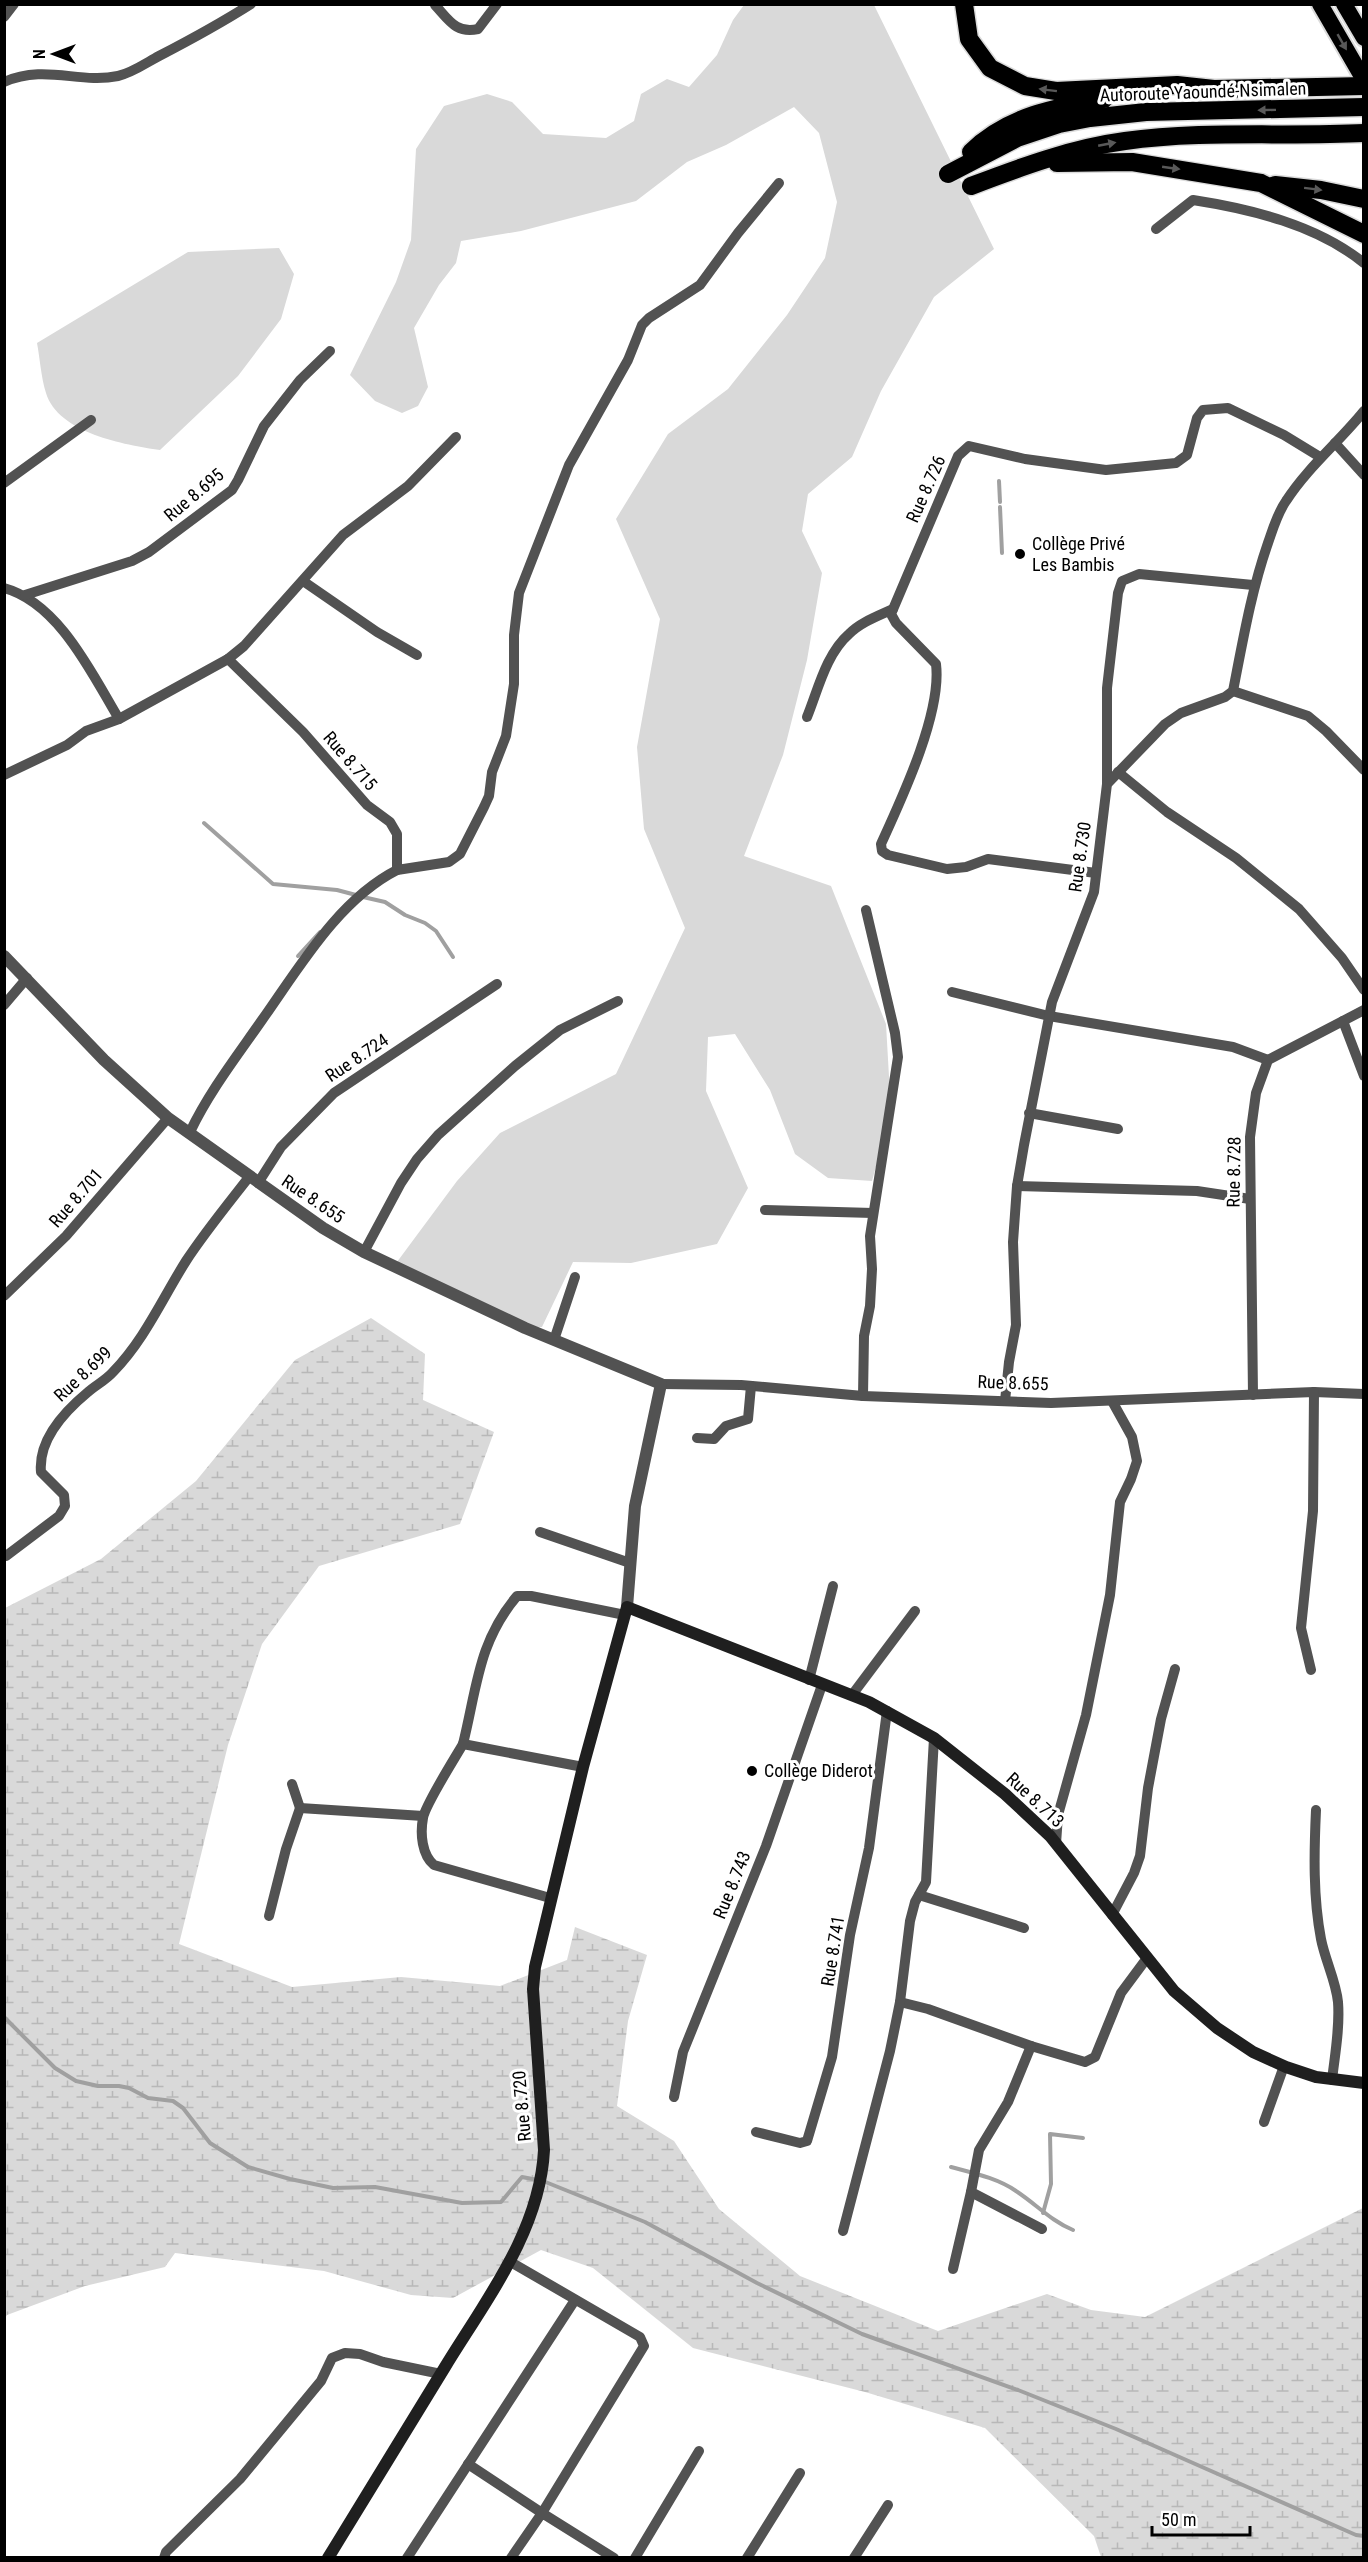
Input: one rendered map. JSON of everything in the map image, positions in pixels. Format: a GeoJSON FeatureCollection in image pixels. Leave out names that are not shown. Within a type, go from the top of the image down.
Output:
{"type":"FeatureCollection","features":[{"type":"Feature","properties":{"kind":"highway"},"geometry":{"type":"LineString","coordinates":[[964,4],[969,39],[990,68],[1024,86],[1056,91],[1177,85],[1214,89],[1364,86]]}},
{"type":"Feature","properties":{"kind":"highway"},"geometry":{"type":"LineString","coordinates":[[1320,4],[1364,80]]}},
{"type":"Feature","properties":{"kind":"highway"},"geometry":{"type":"LineString","coordinates":[[1344,4],[1364,38]]}},
{"type":"Feature","properties":{"kind":"highway","name":"Autoroute Yaoundé-Nsimalen"},"geometry":{"type":"LineString","coordinates":[[1214,89],[1115,97],[1065,105],[1009,123],[978,145],[948,174],[1017,138],[1059,124],[1090,118],[1146,112],[1364,107]]}},
{"type":"Feature","properties":{"kind":"highway"},"geometry":{"type":"LineString","coordinates":[[971,186],[1029,164],[1071,152],[1125,141],[1181,137],[1364,133]]}},
{"type":"Feature","properties":{"kind":"highway"},"geometry":{"type":"LineString","coordinates":[[1029,164],[1132,162],[1261,183],[1322,190],[1364,199]]}},
{"type":"Feature","properties":{"kind":"highway"},"geometry":{"type":"LineString","coordinates":[[1261,183],[1364,234]]}},
{"type":"Feature","properties":{"kind":"main road","name":"Rue 8.713"},"geometry":{"type":"LineString","coordinates":[[626,1611],[852,1695],[887,1711],[934,1738],[1005,1794],[1056,1844],[1174,1991],[1217,2028],[1253,2052],[1316,2078],[1364,2083]]}},
{"type":"Feature","properties":{"kind":"main road","name":"Rue 8.720"},"geometry":{"type":"LineString","coordinates":[[328,2558],[509,2261],[526,2226],[540,2188],[544,2150],[533,1989],[535,1967],[583,1767],[626,1611]]}},
{"type":"Feature","properties":{"kind":"street"},"geometry":{"type":"LineString","coordinates":[[4,17],[14,4]]}},
{"type":"Feature","properties":{"kind":"street"},"geometry":{"type":"LineString","coordinates":[[4,82],[17,76],[36,73],[100,77],[128,73],[206,32],[251,4]]}},
{"type":"Feature","properties":{"kind":"street"},"geometry":{"type":"LineString","coordinates":[[435,5],[455,27],[467,32],[478,29],[497,4]]}},
{"type":"Feature","properties":{"kind":"street"},"geometry":{"type":"LineString","coordinates":[[190,1132],[235,1058],[315,944],[332,924],[382,878],[397,870],[449,862],[455,859],[470,837],[489,796],[492,772],[510,722],[514,684],[514,635],[519,593],[569,465],[628,360],[642,325],[700,285],[779,183]]}},
{"type":"Feature","properties":{"kind":"street"},"geometry":{"type":"LineString","coordinates":[[1156,229],[1193,200],[1213,203],[1249,210],[1319,236],[1364,263]]}},
{"type":"Feature","properties":{"kind":"street","name":"Rue 8.695"},"geometry":{"type":"LineString","coordinates":[[25,596],[132,561],[149,552],[218,502],[238,480],[264,426],[300,380],[330,351]]}},
{"type":"Feature","properties":{"kind":"street","name":"Rue 8.726"},"geometry":{"type":"LineString","coordinates":[[893,609],[958,456],[969,446],[1024,459],[1106,470],[1176,463],[1187,455],[1197,418],[1203,410],[1215,407],[1228,408],[1320,457]]}},
{"type":"Feature","properties":{"kind":"street"},"geometry":{"type":"LineString","coordinates":[[1107,784],[1165,724],[1181,713],[1226,697],[1233,691],[1253,585],[1278,515],[1320,457],[1364,411]]}},
{"type":"Feature","properties":{"kind":"street"},"geometry":{"type":"LineString","coordinates":[[4,483],[91,420]]}},
{"type":"Feature","properties":{"kind":"street"},"geometry":{"type":"LineString","coordinates":[[4,775],[67,745],[86,731],[119,719],[228,658],[244,646],[343,535],[408,486],[456,437]]}},
{"type":"Feature","properties":{"kind":"street"},"geometry":{"type":"LineString","coordinates":[[1335,443],[1364,475]]}},
{"type":"Feature","properties":{"kind":"street","name":"Rue 8.730"},"geometry":{"type":"LineString","coordinates":[[1005,1401],[1017,1309],[1013,1242],[1017,1186],[1049,1016],[1062,970],[1094,892],[1107,784],[1107,688],[1118,593],[1122,581],[1139,574],[1253,585]]}},
{"type":"Feature","properties":{"kind":"street"},"geometry":{"type":"LineString","coordinates":[[303,580],[377,632],[417,655]]}},
{"type":"Feature","properties":{"kind":"street"},"geometry":{"type":"LineString","coordinates":[[4,588],[25,596],[72,641],[119,719]]}},
{"type":"Feature","properties":{"kind":"street"},"geometry":{"type":"LineString","coordinates":[[807,717],[826,667],[848,634],[893,609]]}},
{"type":"Feature","properties":{"kind":"street"},"geometry":{"type":"LineString","coordinates":[[893,609],[891,614],[896,623],[936,664],[937,691],[909,784],[881,844],[882,851],[888,855],[947,869],[966,867],[988,859],[1096,873]]}},
{"type":"Feature","properties":{"kind":"street","name":"Rue 8.715"},"geometry":{"type":"LineString","coordinates":[[228,658],[303,732],[367,805],[390,822],[397,834],[397,870]]}},
{"type":"Feature","properties":{"kind":"street"},"geometry":{"type":"LineString","coordinates":[[1233,691],[1308,716],[1364,770]]}},
{"type":"Feature","properties":{"kind":"street"},"geometry":{"type":"LineString","coordinates":[[1118,772],[1167,812],[1236,858],[1299,909],[1342,958],[1364,990]]}},
{"type":"Feature","properties":{"kind":"street"},"geometry":{"type":"LineString","coordinates":[[863,1396],[864,1336],[870,1306],[872,1269],[870,1236],[882,1171],[898,1057],[896,1033],[866,910]]}},
{"type":"Feature","properties":{"kind":"street","name":"Rue 8.655"},"geometry":{"type":"LineString","coordinates":[[4,956],[104,1060],[168,1118],[314,1223],[364,1252],[554,1340],[661,1384],[751,1386],[863,1396],[1051,1403],[1314,1392],[1364,1394]]}},
{"type":"Feature","properties":{"kind":"street"},"geometry":{"type":"LineString","coordinates":[[4,1005],[27,978]]}},
{"type":"Feature","properties":{"kind":"street","name":"Rue 8.724"},"geometry":{"type":"LineString","coordinates":[[254,1180],[281,1146],[334,1093],[497,984]]}},
{"type":"Feature","properties":{"kind":"street"},"geometry":{"type":"LineString","coordinates":[[952,992],[1049,1016],[1233,1047],[1268,1060],[1364,1010]]}},
{"type":"Feature","properties":{"kind":"street"},"geometry":{"type":"LineString","coordinates":[[364,1252],[401,1183],[417,1159],[438,1135],[560,1030],[618,1001]]}},
{"type":"Feature","properties":{"kind":"street"},"geometry":{"type":"LineString","coordinates":[[1343,1021],[1364,1076]]}},
{"type":"Feature","properties":{"kind":"street","name":"Rue 8.728"},"geometry":{"type":"LineString","coordinates":[[1253,1395],[1250,1137],[1256,1093],[1268,1060]]}},
{"type":"Feature","properties":{"kind":"street"},"geometry":{"type":"LineString","coordinates":[[1029,1113],[1118,1130]]}},
{"type":"Feature","properties":{"kind":"street","name":"Rue 8.701"},"geometry":{"type":"LineString","coordinates":[[4,1296],[66,1236],[168,1118]]}},
{"type":"Feature","properties":{"kind":"street","name":"Rue 8.699"},"geometry":{"type":"LineString","coordinates":[[6,1556],[59,1516],[65,1506],[64,1495],[41,1472],[40,1464],[44,1448],[62,1416],[111,1374],[137,1344],[186,1261],[254,1180]]}},
{"type":"Feature","properties":{"kind":"street"},"geometry":{"type":"LineString","coordinates":[[1017,1186],[1197,1191],[1250,1199]]}},
{"type":"Feature","properties":{"kind":"street"},"geometry":{"type":"LineString","coordinates":[[765,1210],[873,1213]]}},
{"type":"Feature","properties":{"kind":"street"},"geometry":{"type":"LineString","coordinates":[[554,1340],[575,1277]]}},
{"type":"Feature","properties":{"kind":"street"},"geometry":{"type":"LineString","coordinates":[[550,1898],[434,1865],[427,1859],[424,1851],[423,1816],[464,1744],[483,1652],[501,1614],[517,1596],[531,1596],[626,1611],[639,1481],[661,1384]]}},
{"type":"Feature","properties":{"kind":"street"},"geometry":{"type":"LineString","coordinates":[[697,1438],[714,1439],[726,1426],[748,1419],[751,1386]]}},
{"type":"Feature","properties":{"kind":"street"},"geometry":{"type":"LineString","coordinates":[[1311,1670],[1301,1628],[1313,1511],[1314,1392]]}},
{"type":"Feature","properties":{"kind":"street"},"geometry":{"type":"LineString","coordinates":[[1056,1844],[1058,1815],[1086,1715],[1110,1595],[1120,1502],[1137,1461],[1132,1437],[1112,1401]]}},
{"type":"Feature","properties":{"kind":"street"},"geometry":{"type":"LineString","coordinates":[[540,1532],[630,1563]]}},
{"type":"Feature","properties":{"kind":"street"},"geometry":{"type":"LineString","coordinates":[[809,1680],[833,1586]]}},
{"type":"Feature","properties":{"kind":"street"},"geometry":{"type":"LineString","coordinates":[[852,1695],[915,1611]]}},
{"type":"Feature","properties":{"kind":"street"},"geometry":{"type":"LineString","coordinates":[[1112,1915],[1134,1873],[1140,1856],[1148,1788],[1161,1719],[1175,1669]]}},
{"type":"Feature","properties":{"kind":"street","name":"Rue 8.743"},"geometry":{"type":"LineString","coordinates":[[674,2097],[683,2052],[766,1846],[822,1685]]}},
{"type":"Feature","properties":{"kind":"street","name":"Rue 8.741"},"geometry":{"type":"LineString","coordinates":[[756,2132],[800,2143],[807,2141],[832,2057],[850,1935],[869,1848],[887,1711]]}},
{"type":"Feature","properties":{"kind":"street"},"geometry":{"type":"LineString","coordinates":[[843,2231],[890,2051],[900,2002],[910,1921],[926,1882],[934,1738]]}},
{"type":"Feature","properties":{"kind":"street"},"geometry":{"type":"LineString","coordinates":[[464,1744],[583,1767]]}},
{"type":"Feature","properties":{"kind":"street"},"geometry":{"type":"LineString","coordinates":[[269,1917],[286,1849],[300,1808],[292,1784]]}},
{"type":"Feature","properties":{"kind":"street"},"geometry":{"type":"LineString","coordinates":[[300,1808],[423,1816]]}},
{"type":"Feature","properties":{"kind":"street"},"geometry":{"type":"LineString","coordinates":[[1316,1810],[1314,1854],[1319,1927],[1328,1970],[1338,1999],[1338,2024],[1332,2080]]}},
{"type":"Feature","properties":{"kind":"street"},"geometry":{"type":"LineString","coordinates":[[919,1895],[1024,1928]]}},
{"type":"Feature","properties":{"kind":"street"},"geometry":{"type":"LineString","coordinates":[[900,2002],[928,2008],[1031,2046],[1085,2062],[1091,2061],[1095,2057],[1121,1993],[1147,1958]]}},
{"type":"Feature","properties":{"kind":"street"},"geometry":{"type":"LineString","coordinates":[[953,2269],[979,2150],[1008,2102],[1031,2046]]}},
{"type":"Feature","properties":{"kind":"street"},"geometry":{"type":"LineString","coordinates":[[1264,2122],[1284,2066]]}},
{"type":"Feature","properties":{"kind":"street"},"geometry":{"type":"LineString","coordinates":[[971,2192],[1042,2229]]}},
{"type":"Feature","properties":{"kind":"street"},"geometry":{"type":"LineString","coordinates":[[509,2261],[640,2337],[644,2346],[542,2513],[511,2558]]}},
{"type":"Feature","properties":{"kind":"street"},"geometry":{"type":"LineString","coordinates":[[406,2558],[575,2300]]}},
{"type":"Feature","properties":{"kind":"street"},"geometry":{"type":"LineString","coordinates":[[164,2558],[166,2552],[240,2479],[321,2381],[332,2358],[345,2353],[360,2354],[383,2362],[441,2374]]}},
{"type":"Feature","properties":{"kind":"street"},"geometry":{"type":"LineString","coordinates":[[635,2558],[699,2451]]}},
{"type":"Feature","properties":{"kind":"street"},"geometry":{"type":"LineString","coordinates":[[468,2464],[614,2558]]}},
{"type":"Feature","properties":{"kind":"street"},"geometry":{"type":"LineString","coordinates":[[747,2558],[800,2473]]}},
{"type":"Feature","properties":{"kind":"street"},"geometry":{"type":"LineString","coordinates":[[854,2558],[888,2505]]}},
{"type":"Feature","properties":{"kind":"green space"},"geometry":{"type":"Polygon","coordinates":[[[744,5],[874,5],[994,249],[934,297],[881,391],[852,457],[808,494],[802,531],[822,573],[807,660],[783,755],[744,856],[831,886],[886,1024],[891,1112],[872,1181],[828,1178],[795,1154],[770,1090],[735,1034],[708,1037],[706,1091],[748,1188],[717,1244],[631,1263],[573,1262],[542,1327],[525,1328],[394,1266],[457,1181],[500,1133],[616,1074],[685,928],[644,829],[637,747],[660,619],[616,519],[668,434],[728,389],[787,315],[825,258],[837,202],[819,133],[794,107],[726,145],[687,162],[636,201],[521,231],[461,241],[456,263],[439,285],[414,328],[428,387],[418,406],[402,413],[375,401],[350,375],[396,282],[411,240],[416,149],[444,106],[487,94],[512,102],[543,134],[606,138],[634,121],[641,94],[667,79],[689,87],[717,55],[733,20],[744,5]]]}},
{"type":"Feature","properties":{"kind":"green space"},"geometry":{"type":"Polygon","coordinates":[[[279,248],[294,274],[281,319],[238,376],[160,450],[129,445],[94,435],[64,418],[53,407],[44,387],[37,343],[188,252],[279,248]]]}},
{"type":"Feature","properties":{"kind":"green space"},"geometry":{"type":"Polygon","coordinates":[[[371,1318],[425,1354],[423,1400],[494,1432],[460,1524],[319,1566],[262,1644],[228,1745],[179,1944],[292,1987],[401,1977],[500,1986],[567,1960],[575,1927],[647,1955],[628,2021],[617,2106],[674,2141],[719,2209],[800,2276],[938,2331],[1047,2294],[1091,2310],[1145,2317],[1363,2208],[1363,2557],[1101,2557],[1094,2536],[985,2428],[865,2392],[693,2348],[593,2268],[541,2250],[453,2298],[411,2295],[324,2271],[175,2253],[165,2267],[85,2286],[7,2315],[5,2318],[5,1608],[101,1559],[196,1481],[295,1360],[371,1318]]]}},
{"type":"Feature","properties":{"kind":"waterway"},"geometry":{"type":"LineString","coordinates":[[999,481],[1000,502]]}},
{"type":"Feature","properties":{"kind":"waterway"},"geometry":{"type":"LineString","coordinates":[[1000,507],[1002,553]]}},
{"type":"Feature","properties":{"kind":"waterway"},"geometry":{"type":"LineString","coordinates":[[204,823],[273,884],[337,890],[356,895]]}},
{"type":"Feature","properties":{"kind":"waterway"},"geometry":{"type":"LineString","coordinates":[[363,897],[385,902],[405,915],[425,923],[436,931],[453,957]]}},
{"type":"Feature","properties":{"kind":"waterway"},"geometry":{"type":"LineString","coordinates":[[298,956],[320,932]]}},
{"type":"Feature","properties":{"kind":"waterway"},"geometry":{"type":"LineString","coordinates":[[4,2017],[55,2068],[76,2081],[98,2086],[129,2088],[148,2098],[173,2101],[183,2108],[210,2143],[248,2167],[333,2188],[375,2187],[462,2203],[501,2202],[522,2177],[543,2181],[645,2222],[757,2283],[862,2334],[1018,2390],[1116,2429],[1356,2535],[1364,2536]]}},
{"type":"Feature","properties":{"kind":"waterway"},"geometry":{"type":"LineString","coordinates":[[1043,2213],[1051,2184],[1050,2134],[1083,2138]]}},
{"type":"Feature","properties":{"kind":"waterway"},"geometry":{"type":"LineString","coordinates":[[951,2167],[985,2176],[1009,2186],[1058,2222],[1073,2230]]}},
{"type":"Feature","properties":{"kind":"place","name":"Collège Privé Les Bambis"},"geometry":{"type":"Point","coordinates":[1020,554]}},
{"type":"Feature","properties":{"kind":"place","name":"Collège Diderot"},"geometry":{"type":"Point","coordinates":[752,1771]}}]}
